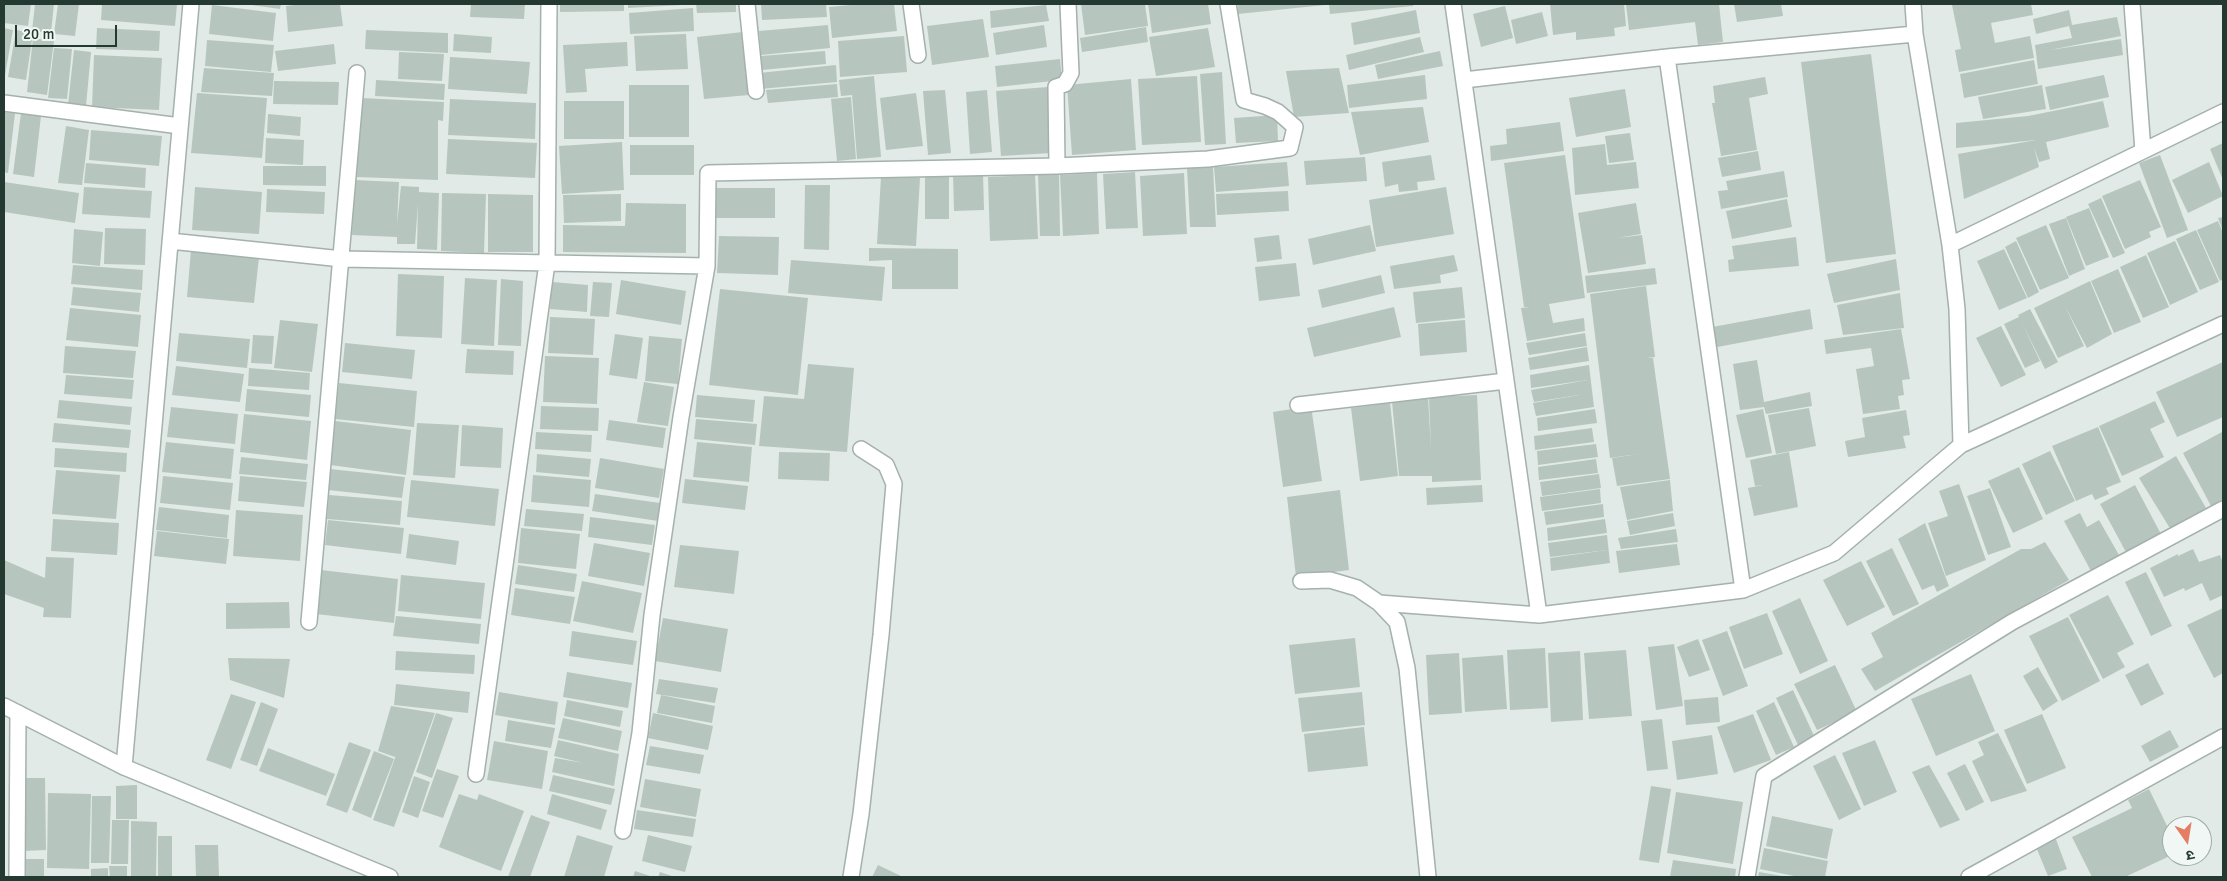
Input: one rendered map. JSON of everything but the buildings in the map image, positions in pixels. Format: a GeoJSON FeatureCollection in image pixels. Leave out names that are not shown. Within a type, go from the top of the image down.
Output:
{"type":"FeatureCollection","features":[{"type":"Feature","properties":{"kind":"street"},"geometry":{"type":"LineString","coordinates":[[124,767],[191,4]]}},
{"type":"Feature","properties":{"kind":"street"},"geometry":{"type":"LineString","coordinates":[[476,774],[547,263],[549,4]]}},
{"type":"Feature","properties":{"kind":"street"},"geometry":{"type":"LineString","coordinates":[[746,4],[756,91]]}},
{"type":"Feature","properties":{"kind":"street"},"geometry":{"type":"LineString","coordinates":[[911,4],[918,55]]}},
{"type":"Feature","properties":{"kind":"street"},"geometry":{"type":"LineString","coordinates":[[1057,166],[1056,87],[1065,84],[1071,73],[1068,4]]}},
{"type":"Feature","properties":{"kind":"street"},"geometry":{"type":"LineString","coordinates":[[623,831],[640,733],[652,615],[681,417],[707,266],[708,173],[1057,166],[1208,158],[1290,148],[1295,127],[1278,112],[1244,100],[1228,4]]}},
{"type":"Feature","properties":{"kind":"street"},"geometry":{"type":"LineString","coordinates":[[1453,4],[1539,616]]}},
{"type":"Feature","properties":{"kind":"street"},"geometry":{"type":"LineString","coordinates":[[1913,4],[1915,34],[1950,245],[1957,309],[1962,445]]}},
{"type":"Feature","properties":{"kind":"street"},"geometry":{"type":"LineString","coordinates":[[2132,4],[2144,151]]}},
{"type":"Feature","properties":{"kind":"street"},"geometry":{"type":"LineString","coordinates":[[1464,80],[1667,57],[1915,34]]}},
{"type":"Feature","properties":{"kind":"street"},"geometry":{"type":"LineString","coordinates":[[1667,57],[1742,590]]}},
{"type":"Feature","properties":{"kind":"street"},"geometry":{"type":"LineString","coordinates":[[309,622],[357,73]]}},
{"type":"Feature","properties":{"kind":"street"},"geometry":{"type":"LineString","coordinates":[[4,103],[180,126]]}},
{"type":"Feature","properties":{"kind":"street"},"geometry":{"type":"LineString","coordinates":[[1950,245],[2223,112]]}},
{"type":"Feature","properties":{"kind":"street"},"geometry":{"type":"LineString","coordinates":[[170,241],[342,259],[707,266]]}},
{"type":"Feature","properties":{"kind":"street"},"geometry":{"type":"LineString","coordinates":[[1379,603],[1539,616],[1742,590],[1834,553],[1962,445],[2223,324]]}},
{"type":"Feature","properties":{"kind":"street"},"geometry":{"type":"LineString","coordinates":[[1298,405],[1506,380]]}},
{"type":"Feature","properties":{"kind":"street"},"geometry":{"type":"LineString","coordinates":[[851,877],[861,814],[881,635],[894,484],[886,465],[861,449]]}},
{"type":"Feature","properties":{"kind":"street"},"geometry":{"type":"LineString","coordinates":[[1747,877],[1764,776],[2012,622],[2223,509]]}},
{"type":"Feature","properties":{"kind":"street"},"geometry":{"type":"LineString","coordinates":[[1301,581],[1330,580],[1357,588],[1379,603],[1397,622],[1407,668],[1428,877]]}},
{"type":"Feature","properties":{"kind":"street"},"geometry":{"type":"LineString","coordinates":[[4,706],[124,767],[390,877]]}},
{"type":"Feature","properties":{"kind":"street"},"geometry":{"type":"LineString","coordinates":[[17,877],[18,713]]}},
{"type":"Feature","properties":{"kind":"street"},"geometry":{"type":"LineString","coordinates":[[1969,877],[2223,737]]}}]}
